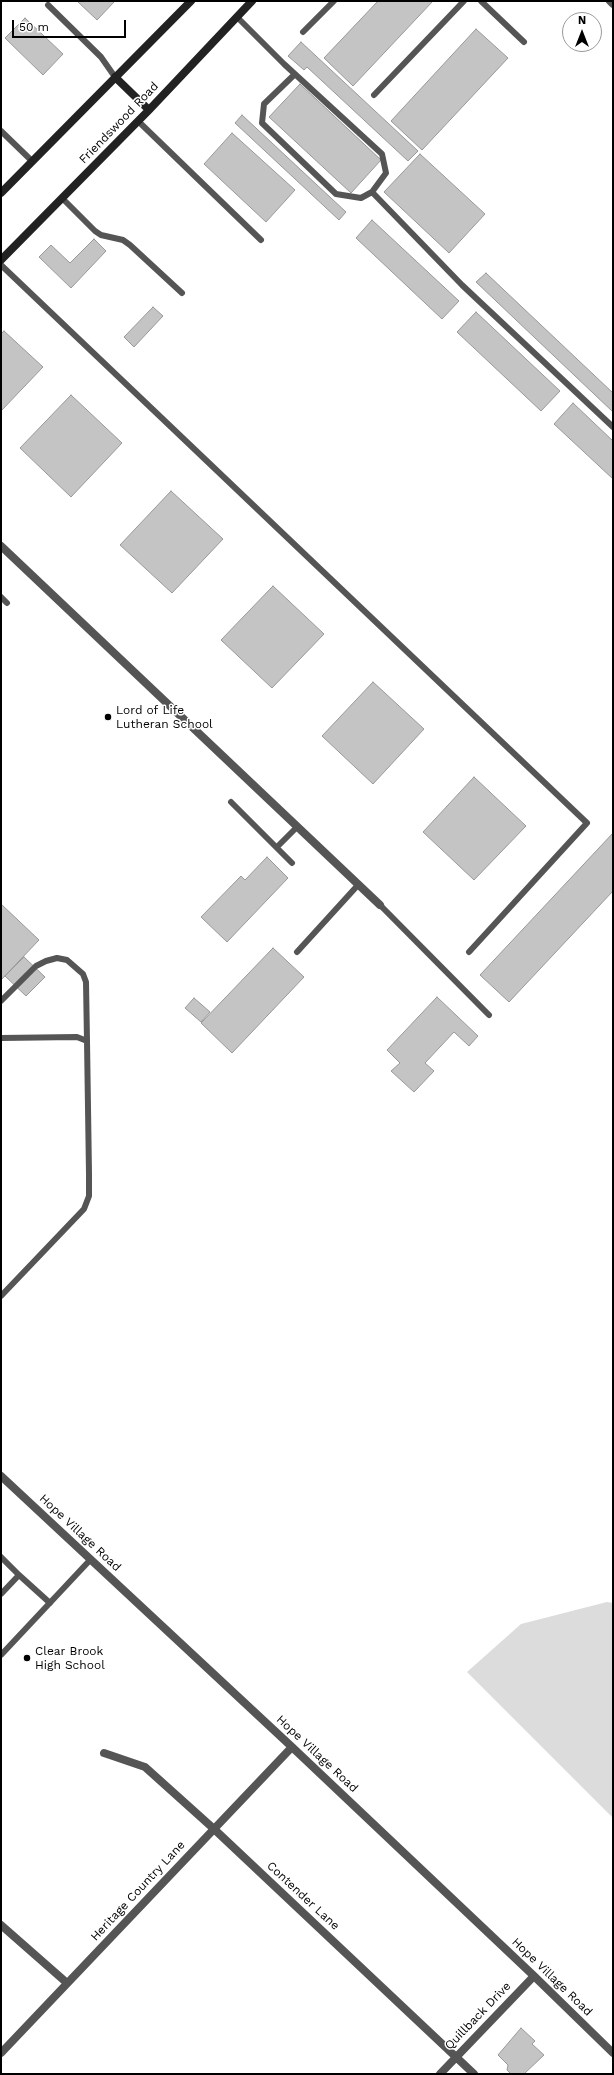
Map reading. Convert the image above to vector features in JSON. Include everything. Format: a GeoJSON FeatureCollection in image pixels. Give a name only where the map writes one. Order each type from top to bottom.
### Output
{"type":"FeatureCollection","features":[{"type":"Feature","properties":{"kind":"main road"},"geometry":{"type":"LineString","coordinates":[[1,193],[191,1]]}},
{"type":"Feature","properties":{"kind":"main road","name":"Friendswood Road"},"geometry":{"type":"LineString","coordinates":[[1,260],[138,122],[252,1]]}},
{"type":"Feature","properties":{"kind":"main road"},"geometry":{"type":"LineString","coordinates":[[115,77],[149,110]]}},
{"type":"Feature","properties":{"kind":"street"},"geometry":{"type":"LineString","coordinates":[[610,1],[613,4]]}},
{"type":"Feature","properties":{"kind":"street"},"geometry":{"type":"LineString","coordinates":[[1,546],[380,905]]}},
{"type":"Feature","properties":{"kind":"street","name":"Hope Village Road"},"geometry":{"type":"LineString","coordinates":[[1,1476],[292,1747],[534,1976],[613,2053]]}},
{"type":"Feature","properties":{"kind":"street","name":"Heritage Country Lane"},"geometry":{"type":"LineString","coordinates":[[1,2053],[292,1747]]}},
{"type":"Feature","properties":{"kind":"street","name":"Contender Lane"},"geometry":{"type":"LineString","coordinates":[[104,1753],[145,1767],[214,1828],[474,2074]]}},
{"type":"Feature","properties":{"kind":"street"},"geometry":{"type":"LineString","coordinates":[[1,1925],[68,1983]]}},
{"type":"Feature","properties":{"kind":"street","name":"Quillback Drive"},"geometry":{"type":"LineString","coordinates":[[440,2074],[534,1976]]}},
{"type":"Feature","properties":{"kind":"lane"},"geometry":{"type":"LineString","coordinates":[[304,32],[334,1]]}},
{"type":"Feature","properties":{"kind":"lane"},"geometry":{"type":"LineString","coordinates":[[374,95],[464,1]]}},
{"type":"Feature","properties":{"kind":"lane"},"geometry":{"type":"LineString","coordinates":[[481,1],[524,42]]}},
{"type":"Feature","properties":{"kind":"lane"},"geometry":{"type":"LineString","coordinates":[[48,5],[101,57],[115,77]]}},
{"type":"Feature","properties":{"kind":"lane"},"geometry":{"type":"LineString","coordinates":[[237,17],[295,74],[382,154],[386,173],[372,192],[361,198],[336,194],[262,123],[264,104],[295,74]]}},
{"type":"Feature","properties":{"kind":"lane"},"geometry":{"type":"LineString","coordinates":[[138,122],[261,240]]}},
{"type":"Feature","properties":{"kind":"lane"},"geometry":{"type":"LineString","coordinates":[[1,131],[32,161]]}},
{"type":"Feature","properties":{"kind":"lane"},"geometry":{"type":"LineString","coordinates":[[372,192],[462,285],[613,427]]}},
{"type":"Feature","properties":{"kind":"lane"},"geometry":{"type":"LineString","coordinates":[[62,198],[95,231],[101,235],[123,240],[130,244],[182,293]]}},
{"type":"Feature","properties":{"kind":"lane"},"geometry":{"type":"LineString","coordinates":[[1,265],[587,823],[468,952]]}},
{"type":"Feature","properties":{"kind":"lane"},"geometry":{"type":"LineString","coordinates":[[1,596],[7,603]]}},
{"type":"Feature","properties":{"kind":"lane"},"geometry":{"type":"LineString","coordinates":[[231,802],[292,863]]}},
{"type":"Feature","properties":{"kind":"lane"},"geometry":{"type":"LineString","coordinates":[[277,848],[297,826]]}},
{"type":"Feature","properties":{"kind":"lane"},"geometry":{"type":"LineString","coordinates":[[297,952],[358,885]]}},
{"type":"Feature","properties":{"kind":"lane"},"geometry":{"type":"LineString","coordinates":[[380,905],[489,1015]]}},
{"type":"Feature","properties":{"kind":"lane"},"geometry":{"type":"LineString","coordinates":[[1,1000],[36,966],[57,958],[67,960],[82,974],[86,982],[89,1196],[84,1209],[1,1296]]}},
{"type":"Feature","properties":{"kind":"lane"},"geometry":{"type":"LineString","coordinates":[[1,1038],[77,1037],[87,1041]]}},
{"type":"Feature","properties":{"kind":"lane"},"geometry":{"type":"LineString","coordinates":[[1,1558],[50,1603]]}},
{"type":"Feature","properties":{"kind":"lane"},"geometry":{"type":"LineString","coordinates":[[1,1655],[91,1559]]}},
{"type":"Feature","properties":{"kind":"lane"},"geometry":{"type":"LineString","coordinates":[[1,1594],[19,1575]]}},
{"type":"Feature","properties":{"kind":"shaded area"},"geometry":{"type":"Polygon","coordinates":[[[607,1602],[613,1603],[613,1818],[467,1672],[521,1624],[607,1602]]]}},
{"type":"Feature","properties":{"kind":"building"},"geometry":{"type":"Polygon","coordinates":[[[77,1],[115,1],[97,20],[77,1]]]}},
{"type":"Feature","properties":{"kind":"building"},"geometry":{"type":"Polygon","coordinates":[[[378,1],[433,1],[353,86],[324,58],[378,1]]]}},
{"type":"Feature","properties":{"kind":"building"},"geometry":{"type":"Polygon","coordinates":[[[25,18],[63,54],[43,75],[5,38],[25,18]]]}},
{"type":"Feature","properties":{"kind":"building"},"geometry":{"type":"Polygon","coordinates":[[[476,29],[508,58],[422,150],[391,121],[476,29]]]}},
{"type":"Feature","properties":{"kind":"building"},"geometry":{"type":"Polygon","coordinates":[[[301,42],[418,151],[408,161],[307,67],[304,70],[288,56],[301,42]]]}},
{"type":"Feature","properties":{"kind":"building"},"geometry":{"type":"Polygon","coordinates":[[[300,84],[381,160],[351,193],[269,117],[300,84]]]}},
{"type":"Feature","properties":{"kind":"building"},"geometry":{"type":"Polygon","coordinates":[[[242,115],[346,212],[339,220],[235,123],[242,115]]]}},
{"type":"Feature","properties":{"kind":"building"},"geometry":{"type":"Polygon","coordinates":[[[232,133],[295,190],[266,222],[204,164],[232,133]]]}},
{"type":"Feature","properties":{"kind":"building"},"geometry":{"type":"Polygon","coordinates":[[[420,154],[485,214],[449,253],[384,192],[420,154]]]}},
{"type":"Feature","properties":{"kind":"building"},"geometry":{"type":"Polygon","coordinates":[[[372,220],[459,301],[442,319],[356,238],[372,220]]]}},
{"type":"Feature","properties":{"kind":"building"},"geometry":{"type":"Polygon","coordinates":[[[94,239],[106,251],[71,288],[39,257],[51,245],[70,263],[94,239]]]}},
{"type":"Feature","properties":{"kind":"building"},"geometry":{"type":"Polygon","coordinates":[[[486,273],[613,393],[613,412],[476,282],[486,273]]]}},
{"type":"Feature","properties":{"kind":"building"},"geometry":{"type":"Polygon","coordinates":[[[153,307],[163,316],[134,347],[124,337],[153,307]]]}},
{"type":"Feature","properties":{"kind":"building"},"geometry":{"type":"Polygon","coordinates":[[[476,312],[560,391],[541,411],[457,332],[476,312]]]}},
{"type":"Feature","properties":{"kind":"building"},"geometry":{"type":"Polygon","coordinates":[[[4,331],[43,367],[1,411],[1,334],[4,331]]]}},
{"type":"Feature","properties":{"kind":"building"},"geometry":{"type":"Polygon","coordinates":[[[71,395],[122,443],[71,497],[20,448],[71,395]]]}},
{"type":"Feature","properties":{"kind":"building"},"geometry":{"type":"Polygon","coordinates":[[[573,403],[613,441],[613,479],[554,424],[573,403]]]}},
{"type":"Feature","properties":{"kind":"building"},"geometry":{"type":"Polygon","coordinates":[[[171,491],[223,539],[172,593],[120,545],[171,491]]]}},
{"type":"Feature","properties":{"kind":"building"},"geometry":{"type":"Polygon","coordinates":[[[273,586],[324,634],[272,688],[221,640],[273,586]]]}},
{"type":"Feature","properties":{"kind":"building"},"geometry":{"type":"Polygon","coordinates":[[[373,682],[424,729],[373,784],[322,736],[373,682]]]}},
{"type":"Feature","properties":{"kind":"building"},"geometry":{"type":"Polygon","coordinates":[[[474,777],[526,826],[474,880],[423,832],[474,777]]]}},
{"type":"Feature","properties":{"kind":"building"},"geometry":{"type":"Polygon","coordinates":[[[613,833],[613,891],[509,1002],[480,975],[613,833]]]}},
{"type":"Feature","properties":{"kind":"building"},"geometry":{"type":"Polygon","coordinates":[[[267,857],[288,878],[227,942],[201,917],[241,876],[245,880],[267,857]]]}},
{"type":"Feature","properties":{"kind":"building"},"geometry":{"type":"Polygon","coordinates":[[[1,904],[39,940],[1,980],[1,904]]]}},
{"type":"Feature","properties":{"kind":"building"},"geometry":{"type":"Polygon","coordinates":[[[273,948],[304,977],[232,1053],[201,1023],[273,948]]]}},
{"type":"Feature","properties":{"kind":"building"},"geometry":{"type":"Polygon","coordinates":[[[24,957],[45,977],[26,996],[5,976],[24,957]]]}},
{"type":"Feature","properties":{"kind":"building"},"geometry":{"type":"Polygon","coordinates":[[[437,997],[478,1036],[469,1046],[454,1032],[425,1063],[434,1071],[414,1092],[391,1071],[400,1063],[387,1050],[437,997]]]}},
{"type":"Feature","properties":{"kind":"building"},"geometry":{"type":"Polygon","coordinates":[[[194,998],[210,1012],[201,1022],[185,1008],[194,998]]]}},
{"type":"Feature","properties":{"kind":"building"},"geometry":{"type":"Polygon","coordinates":[[[521,2028],[535,2041],[532,2044],[544,2055],[524,2074],[511,2074],[507,2070],[508,2065],[498,2055],[521,2028]]]}},
{"type":"Feature","properties":{"kind":"place","name":"Lord of Life Lutheran School"},"geometry":{"type":"Point","coordinates":[108,717]}},
{"type":"Feature","properties":{"kind":"place","name":"Clear Brook High School"},"geometry":{"type":"Point","coordinates":[27,1658]}}]}
